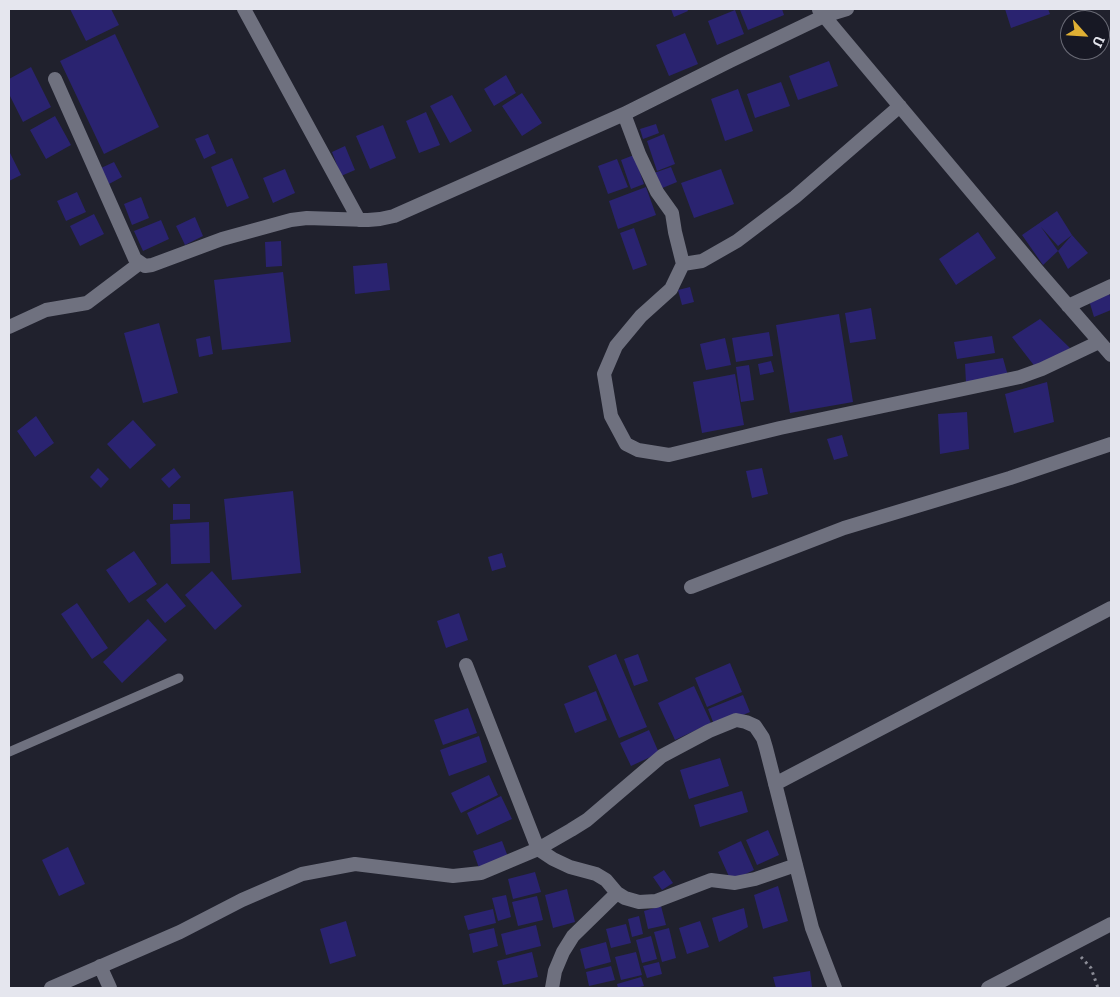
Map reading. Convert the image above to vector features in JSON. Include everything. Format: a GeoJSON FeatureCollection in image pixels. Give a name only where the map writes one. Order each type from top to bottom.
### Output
{"type":"FeatureCollection","features":[{"type":"Feature","properties":{"kind":"street"},"geometry":{"type":"LineString","coordinates":[[244,9],[359,220]]}},
{"type":"Feature","properties":{"kind":"street"},"geometry":{"type":"LineString","coordinates":[[55,79],[135,259],[145,266],[222,239],[291,220],[307,218],[359,220],[394,216],[624,114],[730,61],[821,12],[847,9]]}},
{"type":"Feature","properties":{"kind":"street"},"geometry":{"type":"LineString","coordinates":[[821,12],[1111,355]]}},
{"type":"Feature","properties":{"kind":"street"},"geometry":{"type":"LineString","coordinates":[[683,264],[702,261],[737,241],[795,197],[900,106]]}},
{"type":"Feature","properties":{"kind":"street"},"geometry":{"type":"LineString","coordinates":[[624,114],[639,154],[657,192],[672,213],[683,264],[671,288],[641,316],[616,346],[604,374],[611,416],[626,444],[638,450],[669,455],[780,428],[1020,377],[1042,369],[1099,342]]}},
{"type":"Feature","properties":{"kind":"street"},"geometry":{"type":"LineString","coordinates":[[9,327],[46,310],[87,303],[140,263]]}},
{"type":"Feature","properties":{"kind":"street"},"geometry":{"type":"LineString","coordinates":[[1068,306],[1111,286]]}},
{"type":"Feature","properties":{"kind":"street"},"geometry":{"type":"LineString","coordinates":[[691,587],[844,528],[1010,478],[1111,444]]}},
{"type":"Feature","properties":{"kind":"street"},"geometry":{"type":"LineString","coordinates":[[775,784],[1111,608]]}},
{"type":"Feature","properties":{"kind":"street"},"geometry":{"type":"LineString","coordinates":[[466,665],[538,849],[553,860],[596,874],[606,880],[617,893],[640,902],[656,901],[711,880],[735,883],[745,882],[796,865]]}},
{"type":"Feature","properties":{"kind":"street"},"geometry":{"type":"LineString","coordinates":[[51,988],[180,932],[242,900],[302,874],[355,864],[454,876],[481,873],[538,849],[587,820],[662,756],[709,731],[736,720],[755,726],[766,748],[812,928],[835,988]]}},
{"type":"Feature","properties":{"kind":"street"},"geometry":{"type":"LineString","coordinates":[[552,988],[555,971],[563,952],[573,936],[617,893]]}},
{"type":"Feature","properties":{"kind":"street"},"geometry":{"type":"LineString","coordinates":[[988,988],[1111,924]]}},
{"type":"Feature","properties":{"kind":"street"},"geometry":{"type":"LineString","coordinates":[[100,966],[110,988]]}},
{"type":"Feature","properties":{"kind":"lane"},"geometry":{"type":"LineString","coordinates":[[9,752],[179,678]]}},
{"type":"Feature","properties":{"kind":"path"},"geometry":{"type":"LineString","coordinates":[[1071,945],[1091,968],[1098,988]]}},
{"type":"Feature","properties":{"kind":"building"},"geometry":{"type":"Polygon","coordinates":[[[70,9],[111,9],[119,25],[86,41],[70,9]]]}},
{"type":"Feature","properties":{"kind":"building"},"geometry":{"type":"Polygon","coordinates":[[[671,9],[687,9],[688,11],[674,17],[671,9]]]}},
{"type":"Feature","properties":{"kind":"building"},"geometry":{"type":"Polygon","coordinates":[[[782,9],[784,15],[748,30],[740,10],[782,9]]]}},
{"type":"Feature","properties":{"kind":"building"},"geometry":{"type":"Polygon","coordinates":[[[1005,9],[1048,9],[1050,14],[1011,28],[1005,9]]]}},
{"type":"Feature","properties":{"kind":"building"},"geometry":{"type":"Polygon","coordinates":[[[735,10],[744,34],[717,45],[708,21],[735,10]]]}},
{"type":"Feature","properties":{"kind":"building"},"geometry":{"type":"Polygon","coordinates":[[[685,33],[698,64],[669,76],[656,45],[685,33]]]}},
{"type":"Feature","properties":{"kind":"building"},"geometry":{"type":"Polygon","coordinates":[[[115,34],[159,127],[104,154],[60,61],[115,34]]]}},
{"type":"Feature","properties":{"kind":"building"},"geometry":{"type":"Polygon","coordinates":[[[829,61],[838,86],[798,100],[789,76],[829,61]]]}},
{"type":"Feature","properties":{"kind":"building"},"geometry":{"type":"Polygon","coordinates":[[[31,67],[51,107],[23,122],[9,94],[9,79],[31,67]]]}},
{"type":"Feature","properties":{"kind":"building"},"geometry":{"type":"Polygon","coordinates":[[[506,75],[516,93],[494,106],[484,89],[506,75]]]}},
{"type":"Feature","properties":{"kind":"building"},"geometry":{"type":"Polygon","coordinates":[[[781,82],[790,106],[755,118],[747,94],[781,82]]]}},
{"type":"Feature","properties":{"kind":"building"},"geometry":{"type":"Polygon","coordinates":[[[738,89],[753,131],[725,141],[711,99],[738,89]]]}},
{"type":"Feature","properties":{"kind":"building"},"geometry":{"type":"Polygon","coordinates":[[[522,93],[542,123],[522,136],[502,106],[522,93]]]}},
{"type":"Feature","properties":{"kind":"building"},"geometry":{"type":"Polygon","coordinates":[[[452,95],[472,131],[450,143],[430,106],[452,95]]]}},
{"type":"Feature","properties":{"kind":"building"},"geometry":{"type":"Polygon","coordinates":[[[426,112],[440,145],[419,153],[406,121],[426,112]]]}},
{"type":"Feature","properties":{"kind":"building"},"geometry":{"type":"Polygon","coordinates":[[[55,116],[71,145],[46,159],[30,130],[55,116]]]}},
{"type":"Feature","properties":{"kind":"building"},"geometry":{"type":"Polygon","coordinates":[[[656,124],[659,133],[643,139],[640,129],[656,124]]]}},
{"type":"Feature","properties":{"kind":"building"},"geometry":{"type":"Polygon","coordinates":[[[383,125],[396,158],[370,169],[356,136],[383,125]]]}},
{"type":"Feature","properties":{"kind":"building"},"geometry":{"type":"Polygon","coordinates":[[[208,134],[216,153],[204,159],[195,139],[208,134]]]}},
{"type":"Feature","properties":{"kind":"building"},"geometry":{"type":"Polygon","coordinates":[[[664,134],[675,164],[657,171],[647,141],[664,134]]]}},
{"type":"Feature","properties":{"kind":"building"},"geometry":{"type":"Polygon","coordinates":[[[345,146],[355,170],[341,176],[332,152],[345,146]]]}},
{"type":"Feature","properties":{"kind":"building"},"geometry":{"type":"Polygon","coordinates":[[[9,151],[21,175],[9,181],[9,151]]]}},
{"type":"Feature","properties":{"kind":"building"},"geometry":{"type":"Polygon","coordinates":[[[634,155],[644,184],[631,189],[621,160],[634,155]]]}},
{"type":"Feature","properties":{"kind":"building"},"geometry":{"type":"Polygon","coordinates":[[[232,158],[249,198],[227,207],[211,167],[232,158]]]}},
{"type":"Feature","properties":{"kind":"building"},"geometry":{"type":"Polygon","coordinates":[[[617,159],[628,187],[608,194],[598,166],[617,159]]]}},
{"type":"Feature","properties":{"kind":"building"},"geometry":{"type":"Polygon","coordinates":[[[114,162],[122,177],[109,184],[101,168],[114,162]]]}},
{"type":"Feature","properties":{"kind":"building"},"geometry":{"type":"Polygon","coordinates":[[[671,167],[677,182],[660,189],[654,173],[671,167]]]}},
{"type":"Feature","properties":{"kind":"building"},"geometry":{"type":"Polygon","coordinates":[[[285,169],[295,193],[273,203],[263,178],[285,169]]]}},
{"type":"Feature","properties":{"kind":"building"},"geometry":{"type":"Polygon","coordinates":[[[721,169],[734,204],[694,218],[681,183],[721,169]]]}},
{"type":"Feature","properties":{"kind":"building"},"geometry":{"type":"Polygon","coordinates":[[[646,187],[656,215],[618,229],[609,201],[646,187]]]}},
{"type":"Feature","properties":{"kind":"building"},"geometry":{"type":"Polygon","coordinates":[[[77,192],[86,212],[66,221],[57,201],[77,192]]]}},
{"type":"Feature","properties":{"kind":"building"},"geometry":{"type":"Polygon","coordinates":[[[141,197],[149,218],[132,225],[124,204],[141,197]]]}},
{"type":"Feature","properties":{"kind":"building"},"geometry":{"type":"Polygon","coordinates":[[[1057,211],[1072,235],[1058,246],[1041,227],[1058,251],[1043,265],[1022,235],[1057,211]]]}},
{"type":"Feature","properties":{"kind":"building"},"geometry":{"type":"Polygon","coordinates":[[[94,214],[104,234],[80,246],[70,226],[94,214]]]}},
{"type":"Feature","properties":{"kind":"building"},"geometry":{"type":"Polygon","coordinates":[[[195,217],[203,236],[185,245],[176,226],[195,217]]]}},
{"type":"Feature","properties":{"kind":"building"},"geometry":{"type":"Polygon","coordinates":[[[161,220],[169,239],[143,251],[134,231],[161,220]]]}},
{"type":"Feature","properties":{"kind":"building"},"geometry":{"type":"Polygon","coordinates":[[[634,228],[647,265],[633,270],[620,233],[634,228]]]}},
{"type":"Feature","properties":{"kind":"building"},"geometry":{"type":"Polygon","coordinates":[[[978,232],[996,258],[956,285],[939,259],[978,232]]]}},
{"type":"Feature","properties":{"kind":"building"},"geometry":{"type":"Polygon","coordinates":[[[1072,235],[1088,253],[1068,269],[1058,251],[1072,235]]]}},
{"type":"Feature","properties":{"kind":"building"},"geometry":{"type":"Polygon","coordinates":[[[281,241],[282,266],[266,267],[265,242],[281,241]]]}},
{"type":"Feature","properties":{"kind":"building"},"geometry":{"type":"Polygon","coordinates":[[[387,263],[390,290],[355,294],[353,266],[387,263]]]}},
{"type":"Feature","properties":{"kind":"building"},"geometry":{"type":"Polygon","coordinates":[[[283,272],[291,342],[222,350],[214,280],[283,272]]]}},
{"type":"Feature","properties":{"kind":"building"},"geometry":{"type":"Polygon","coordinates":[[[690,287],[694,302],[682,305],[678,290],[690,287]]]}},
{"type":"Feature","properties":{"kind":"building"},"geometry":{"type":"Polygon","coordinates":[[[1108,290],[1111,310],[1094,317],[1088,297],[1108,290]]]}},
{"type":"Feature","properties":{"kind":"building"},"geometry":{"type":"Polygon","coordinates":[[[871,308],[876,339],[850,343],[845,313],[871,308]]]}},
{"type":"Feature","properties":{"kind":"building"},"geometry":{"type":"Polygon","coordinates":[[[839,314],[853,402],[790,413],[776,325],[839,314]]]}},
{"type":"Feature","properties":{"kind":"building"},"geometry":{"type":"Polygon","coordinates":[[[1040,319],[1070,348],[1036,368],[1012,337],[1040,319]]]}},
{"type":"Feature","properties":{"kind":"building"},"geometry":{"type":"Polygon","coordinates":[[[159,323],[178,393],[143,403],[124,333],[159,323]]]}},
{"type":"Feature","properties":{"kind":"building"},"geometry":{"type":"Polygon","coordinates":[[[769,332],[773,356],[736,362],[732,338],[769,332]]]}},
{"type":"Feature","properties":{"kind":"building"},"geometry":{"type":"Polygon","coordinates":[[[210,336],[213,354],[199,357],[196,339],[210,336]]]}},
{"type":"Feature","properties":{"kind":"building"},"geometry":{"type":"Polygon","coordinates":[[[992,336],[995,353],[957,359],[954,342],[992,336]]]}},
{"type":"Feature","properties":{"kind":"building"},"geometry":{"type":"Polygon","coordinates":[[[725,338],[731,365],[706,370],[700,344],[725,338]]]}},
{"type":"Feature","properties":{"kind":"building"},"geometry":{"type":"Polygon","coordinates":[[[1003,358],[1008,376],[966,383],[965,364],[1003,358]]]}},
{"type":"Feature","properties":{"kind":"building"},"geometry":{"type":"Polygon","coordinates":[[[771,361],[774,372],[760,375],[758,364],[771,361]]]}},
{"type":"Feature","properties":{"kind":"building"},"geometry":{"type":"Polygon","coordinates":[[[749,365],[754,400],[741,402],[736,367],[749,365]]]}},
{"type":"Feature","properties":{"kind":"building"},"geometry":{"type":"Polygon","coordinates":[[[735,374],[744,425],[702,433],[693,382],[735,374]]]}},
{"type":"Feature","properties":{"kind":"building"},"geometry":{"type":"Polygon","coordinates":[[[1047,382],[1054,422],[1014,433],[1005,394],[1047,382]]]}},
{"type":"Feature","properties":{"kind":"building"},"geometry":{"type":"Polygon","coordinates":[[[967,412],[969,449],[940,454],[938,414],[967,412]]]}},
{"type":"Feature","properties":{"kind":"building"},"geometry":{"type":"Polygon","coordinates":[[[36,416],[54,443],[35,457],[17,431],[36,416]]]}},
{"type":"Feature","properties":{"kind":"building"},"geometry":{"type":"Polygon","coordinates":[[[133,420],[156,445],[130,469],[107,444],[133,420]]]}},
{"type":"Feature","properties":{"kind":"building"},"geometry":{"type":"Polygon","coordinates":[[[842,435],[848,456],[834,460],[827,439],[842,435]]]}},
{"type":"Feature","properties":{"kind":"building"},"geometry":{"type":"Polygon","coordinates":[[[98,468],[109,479],[101,488],[90,477],[98,468]]]}},
{"type":"Feature","properties":{"kind":"building"},"geometry":{"type":"Polygon","coordinates":[[[174,468],[181,477],[169,488],[161,479],[174,468]]]}},
{"type":"Feature","properties":{"kind":"building"},"geometry":{"type":"Polygon","coordinates":[[[762,468],[768,494],[752,498],[746,471],[762,468]]]}},
{"type":"Feature","properties":{"kind":"building"},"geometry":{"type":"Polygon","coordinates":[[[293,491],[301,573],[232,580],[224,499],[293,491]]]}},
{"type":"Feature","properties":{"kind":"building"},"geometry":{"type":"Polygon","coordinates":[[[173,504],[190,504],[190,519],[173,520],[173,504]]]}},
{"type":"Feature","properties":{"kind":"building"},"geometry":{"type":"Polygon","coordinates":[[[209,522],[210,563],[171,564],[170,524],[209,522]]]}},
{"type":"Feature","properties":{"kind":"building"},"geometry":{"type":"Polygon","coordinates":[[[134,551],[157,584],[129,603],[106,570],[134,551]]]}},
{"type":"Feature","properties":{"kind":"building"},"geometry":{"type":"Polygon","coordinates":[[[502,553],[506,567],[492,571],[488,557],[502,553]]]}},
{"type":"Feature","properties":{"kind":"building"},"geometry":{"type":"Polygon","coordinates":[[[212,571],[242,606],[215,630],[185,595],[212,571]]]}},
{"type":"Feature","properties":{"kind":"building"},"geometry":{"type":"Polygon","coordinates":[[[167,583],[186,606],[165,623],[146,600],[167,583]]]}},
{"type":"Feature","properties":{"kind":"building"},"geometry":{"type":"Polygon","coordinates":[[[77,603],[108,648],[92,659],[61,614],[77,603]]]}},
{"type":"Feature","properties":{"kind":"building"},"geometry":{"type":"Polygon","coordinates":[[[459,613],[468,640],[446,648],[437,621],[459,613]]]}},
{"type":"Feature","properties":{"kind":"building"},"geometry":{"type":"Polygon","coordinates":[[[148,619],[167,640],[122,683],[103,662],[148,619]]]}},
{"type":"Feature","properties":{"kind":"building"},"geometry":{"type":"Polygon","coordinates":[[[616,654],[647,727],[619,738],[588,666],[616,654]]]}},
{"type":"Feature","properties":{"kind":"building"},"geometry":{"type":"Polygon","coordinates":[[[638,654],[648,681],[634,686],[624,659],[638,654]]]}},
{"type":"Feature","properties":{"kind":"building"},"geometry":{"type":"Polygon","coordinates":[[[730,663],[742,692],[707,707],[695,678],[730,663]]]}},
{"type":"Feature","properties":{"kind":"building"},"geometry":{"type":"Polygon","coordinates":[[[694,686],[711,723],[675,740],[658,703],[694,686]]]}},
{"type":"Feature","properties":{"kind":"building"},"geometry":{"type":"Polygon","coordinates":[[[596,691],[607,720],[575,733],[564,704],[596,691]]]}},
{"type":"Feature","properties":{"kind":"building"},"geometry":{"type":"Polygon","coordinates":[[[743,695],[750,712],[715,727],[708,709],[743,695]]]}},
{"type":"Feature","properties":{"kind":"building"},"geometry":{"type":"Polygon","coordinates":[[[468,708],[477,733],[443,745],[434,720],[468,708]]]}},
{"type":"Feature","properties":{"kind":"building"},"geometry":{"type":"Polygon","coordinates":[[[649,730],[659,753],[631,766],[620,743],[649,730]]]}},
{"type":"Feature","properties":{"kind":"building"},"geometry":{"type":"Polygon","coordinates":[[[479,736],[487,762],[449,776],[440,750],[479,736]]]}},
{"type":"Feature","properties":{"kind":"building"},"geometry":{"type":"Polygon","coordinates":[[[720,758],[729,786],[689,799],[680,770],[720,758]]]}},
{"type":"Feature","properties":{"kind":"building"},"geometry":{"type":"Polygon","coordinates":[[[489,775],[498,795],[461,813],[451,793],[489,775]]]}},
{"type":"Feature","properties":{"kind":"building"},"geometry":{"type":"Polygon","coordinates":[[[742,791],[748,812],[700,827],[694,805],[742,791]]]}},
{"type":"Feature","properties":{"kind":"building"},"geometry":{"type":"Polygon","coordinates":[[[501,796],[512,819],[477,835],[467,813],[501,796]]]}},
{"type":"Feature","properties":{"kind":"building"},"geometry":{"type":"Polygon","coordinates":[[[768,830],[779,855],[757,865],[746,840],[768,830]]]}},
{"type":"Feature","properties":{"kind":"building"},"geometry":{"type":"Polygon","coordinates":[[[502,841],[508,857],[479,868],[473,851],[502,841]]]}},
{"type":"Feature","properties":{"kind":"building"},"geometry":{"type":"Polygon","coordinates":[[[741,841],[754,870],[731,881],[718,852],[741,841]]]}},
{"type":"Feature","properties":{"kind":"building"},"geometry":{"type":"Polygon","coordinates":[[[68,847],[85,884],[59,896],[42,860],[68,847]]]}},
{"type":"Feature","properties":{"kind":"building"},"geometry":{"type":"Polygon","coordinates":[[[664,870],[673,883],[662,890],[653,877],[664,870]]]}},
{"type":"Feature","properties":{"kind":"building"},"geometry":{"type":"Polygon","coordinates":[[[535,872],[541,892],[513,899],[508,879],[535,872]]]}},
{"type":"Feature","properties":{"kind":"building"},"geometry":{"type":"Polygon","coordinates":[[[778,886],[788,921],[763,929],[754,895],[778,886]]]}},
{"type":"Feature","properties":{"kind":"building"},"geometry":{"type":"Polygon","coordinates":[[[567,889],[575,922],[553,928],[545,895],[567,889]]]}},
{"type":"Feature","properties":{"kind":"building"},"geometry":{"type":"Polygon","coordinates":[[[506,895],[511,917],[498,921],[492,898],[506,895]]]}},
{"type":"Feature","properties":{"kind":"building"},"geometry":{"type":"Polygon","coordinates":[[[537,896],[543,920],[518,926],[512,902],[537,896]]]}},
{"type":"Feature","properties":{"kind":"building"},"geometry":{"type":"Polygon","coordinates":[[[661,906],[666,925],[648,929],[644,911],[661,906]]]}},
{"type":"Feature","properties":{"kind":"building"},"geometry":{"type":"Polygon","coordinates":[[[744,908],[748,927],[719,942],[712,918],[744,908]]]}},
{"type":"Feature","properties":{"kind":"building"},"geometry":{"type":"Polygon","coordinates":[[[493,909],[496,923],[468,930],[464,916],[493,909]]]}},
{"type":"Feature","properties":{"kind":"building"},"geometry":{"type":"Polygon","coordinates":[[[639,916],[643,934],[632,937],[628,919],[639,916]]]}},
{"type":"Feature","properties":{"kind":"building"},"geometry":{"type":"Polygon","coordinates":[[[346,921],[356,956],[330,964],[320,929],[346,921]]]}},
{"type":"Feature","properties":{"kind":"building"},"geometry":{"type":"Polygon","coordinates":[[[700,921],[709,947],[687,954],[679,928],[700,921]]]}},
{"type":"Feature","properties":{"kind":"building"},"geometry":{"type":"Polygon","coordinates":[[[626,924],[631,943],[611,948],[606,929],[626,924]]]}},
{"type":"Feature","properties":{"kind":"building"},"geometry":{"type":"Polygon","coordinates":[[[536,925],[541,946],[506,955],[501,934],[536,925]]]}},
{"type":"Feature","properties":{"kind":"building"},"geometry":{"type":"Polygon","coordinates":[[[494,928],[498,946],[473,953],[469,934],[494,928]]]}},
{"type":"Feature","properties":{"kind":"building"},"geometry":{"type":"Polygon","coordinates":[[[669,928],[676,958],[662,962],[654,932],[669,928]]]}},
{"type":"Feature","properties":{"kind":"building"},"geometry":{"type":"Polygon","coordinates":[[[651,936],[657,959],[642,963],[636,940],[651,936]]]}},
{"type":"Feature","properties":{"kind":"building"},"geometry":{"type":"Polygon","coordinates":[[[606,942],[611,962],[585,969],[580,949],[606,942]]]}},
{"type":"Feature","properties":{"kind":"building"},"geometry":{"type":"Polygon","coordinates":[[[532,952],[538,977],[503,985],[497,961],[532,952]]]}},
{"type":"Feature","properties":{"kind":"building"},"geometry":{"type":"Polygon","coordinates":[[[636,952],[642,975],[621,980],[615,957],[636,952]]]}},
{"type":"Feature","properties":{"kind":"building"},"geometry":{"type":"Polygon","coordinates":[[[659,962],[662,974],[647,978],[643,966],[659,962]]]}},
{"type":"Feature","properties":{"kind":"building"},"geometry":{"type":"Polygon","coordinates":[[[611,966],[615,980],[589,986],[586,972],[611,966]]]}},
{"type":"Feature","properties":{"kind":"building"},"geometry":{"type":"Polygon","coordinates":[[[810,971],[812,987],[776,988],[773,977],[810,971]]]}},
{"type":"Feature","properties":{"kind":"building"},"geometry":{"type":"Polygon","coordinates":[[[641,977],[644,986],[618,988],[617,984],[641,977]]]}}]}
